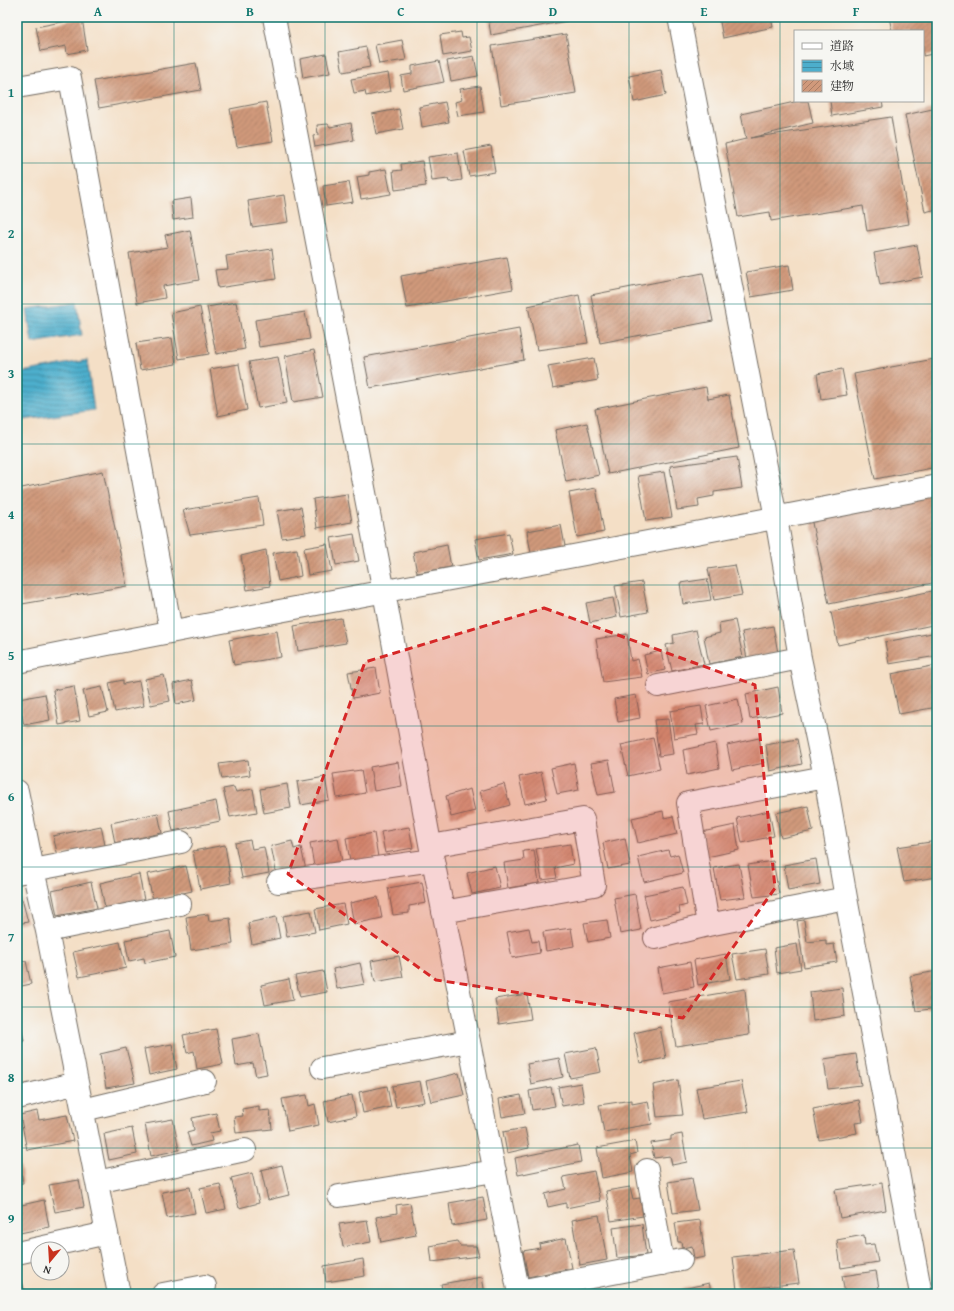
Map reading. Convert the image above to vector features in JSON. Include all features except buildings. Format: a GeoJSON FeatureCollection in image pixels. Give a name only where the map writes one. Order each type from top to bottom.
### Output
{"type":"FeatureCollection","features":[{"type":"Feature","properties":{"kind":"street"},"geometry":{"type":"LineString","coordinates":[[274,17],[384,592],[410,740],[443,912],[519,1292],[672,1262],[647,1170]]}},
{"type":"Feature","properties":{"kind":"street"},"geometry":{"type":"LineString","coordinates":[[680,17],[776,518],[800,658],[825,777],[846,898],[921,1294]]}},
{"type":"Feature","properties":{"kind":"street"},"geometry":{"type":"LineString","coordinates":[[17,87],[70,78],[171,631]]}},
{"type":"Feature","properties":{"kind":"street"},"geometry":{"type":"LineString","coordinates":[[17,662],[171,631],[776,518],[937,486]]}},
{"type":"Feature","properties":{"kind":"street"},"geometry":{"type":"LineString","coordinates":[[658,686],[800,658]]}},
{"type":"Feature","properties":{"kind":"street"},"geometry":{"type":"LineString","coordinates":[[708,925],[688,803],[825,777]]}},
{"type":"Feature","properties":{"kind":"street"},"geometry":{"type":"LineString","coordinates":[[17,791],[25,872],[47,931],[119,1294]]}},
{"type":"Feature","properties":{"kind":"street"},"geometry":{"type":"LineString","coordinates":[[278,882],[432,853],[582,819],[594,885],[443,912]]}},
{"type":"Feature","properties":{"kind":"street"},"geometry":{"type":"LineString","coordinates":[[25,872],[181,842]]}},
{"type":"Feature","properties":{"kind":"street"},"geometry":{"type":"LineString","coordinates":[[655,938],[708,925],[846,898]]}},
{"type":"Feature","properties":{"kind":"street"},"geometry":{"type":"LineString","coordinates":[[47,931],[180,904]]}},
{"type":"Feature","properties":{"kind":"street"},"geometry":{"type":"LineString","coordinates":[[322,1068],[469,1041]]}},
{"type":"Feature","properties":{"kind":"street"},"geometry":{"type":"LineString","coordinates":[[83,1110],[205,1081]]}},
{"type":"Feature","properties":{"kind":"street"},"geometry":{"type":"LineString","coordinates":[[17,1098],[77,1083]]}},
{"type":"Feature","properties":{"kind":"street"},"geometry":{"type":"LineString","coordinates":[[97,1182],[245,1150]]}},
{"type":"Feature","properties":{"kind":"street"},"geometry":{"type":"LineString","coordinates":[[339,1196],[495,1171]]}},
{"type":"Feature","properties":{"kind":"street"},"geometry":{"type":"LineString","coordinates":[[17,1253],[107,1233]]}},
{"type":"Feature","properties":{"kind":"street"},"geometry":{"type":"LineString","coordinates":[[163,1294],[205,1286]]}},
{"type":"Feature","properties":{"kind":"highlighted area"},"geometry":{"type":"Polygon","coordinates":[[[544,608],[755,685],[775,888],[683,1018],[436,980],[288,874],[365,662],[544,608]]]}},
{"type":"Feature","properties":{"kind":"water"},"geometry":{"type":"Polygon","coordinates":[[[77,302],[82,335],[32,343],[27,309],[77,302]]]}},
{"type":"Feature","properties":{"kind":"water"},"geometry":{"type":"Polygon","coordinates":[[[87,360],[94,410],[17,421],[17,373],[87,360]]]}}]}
